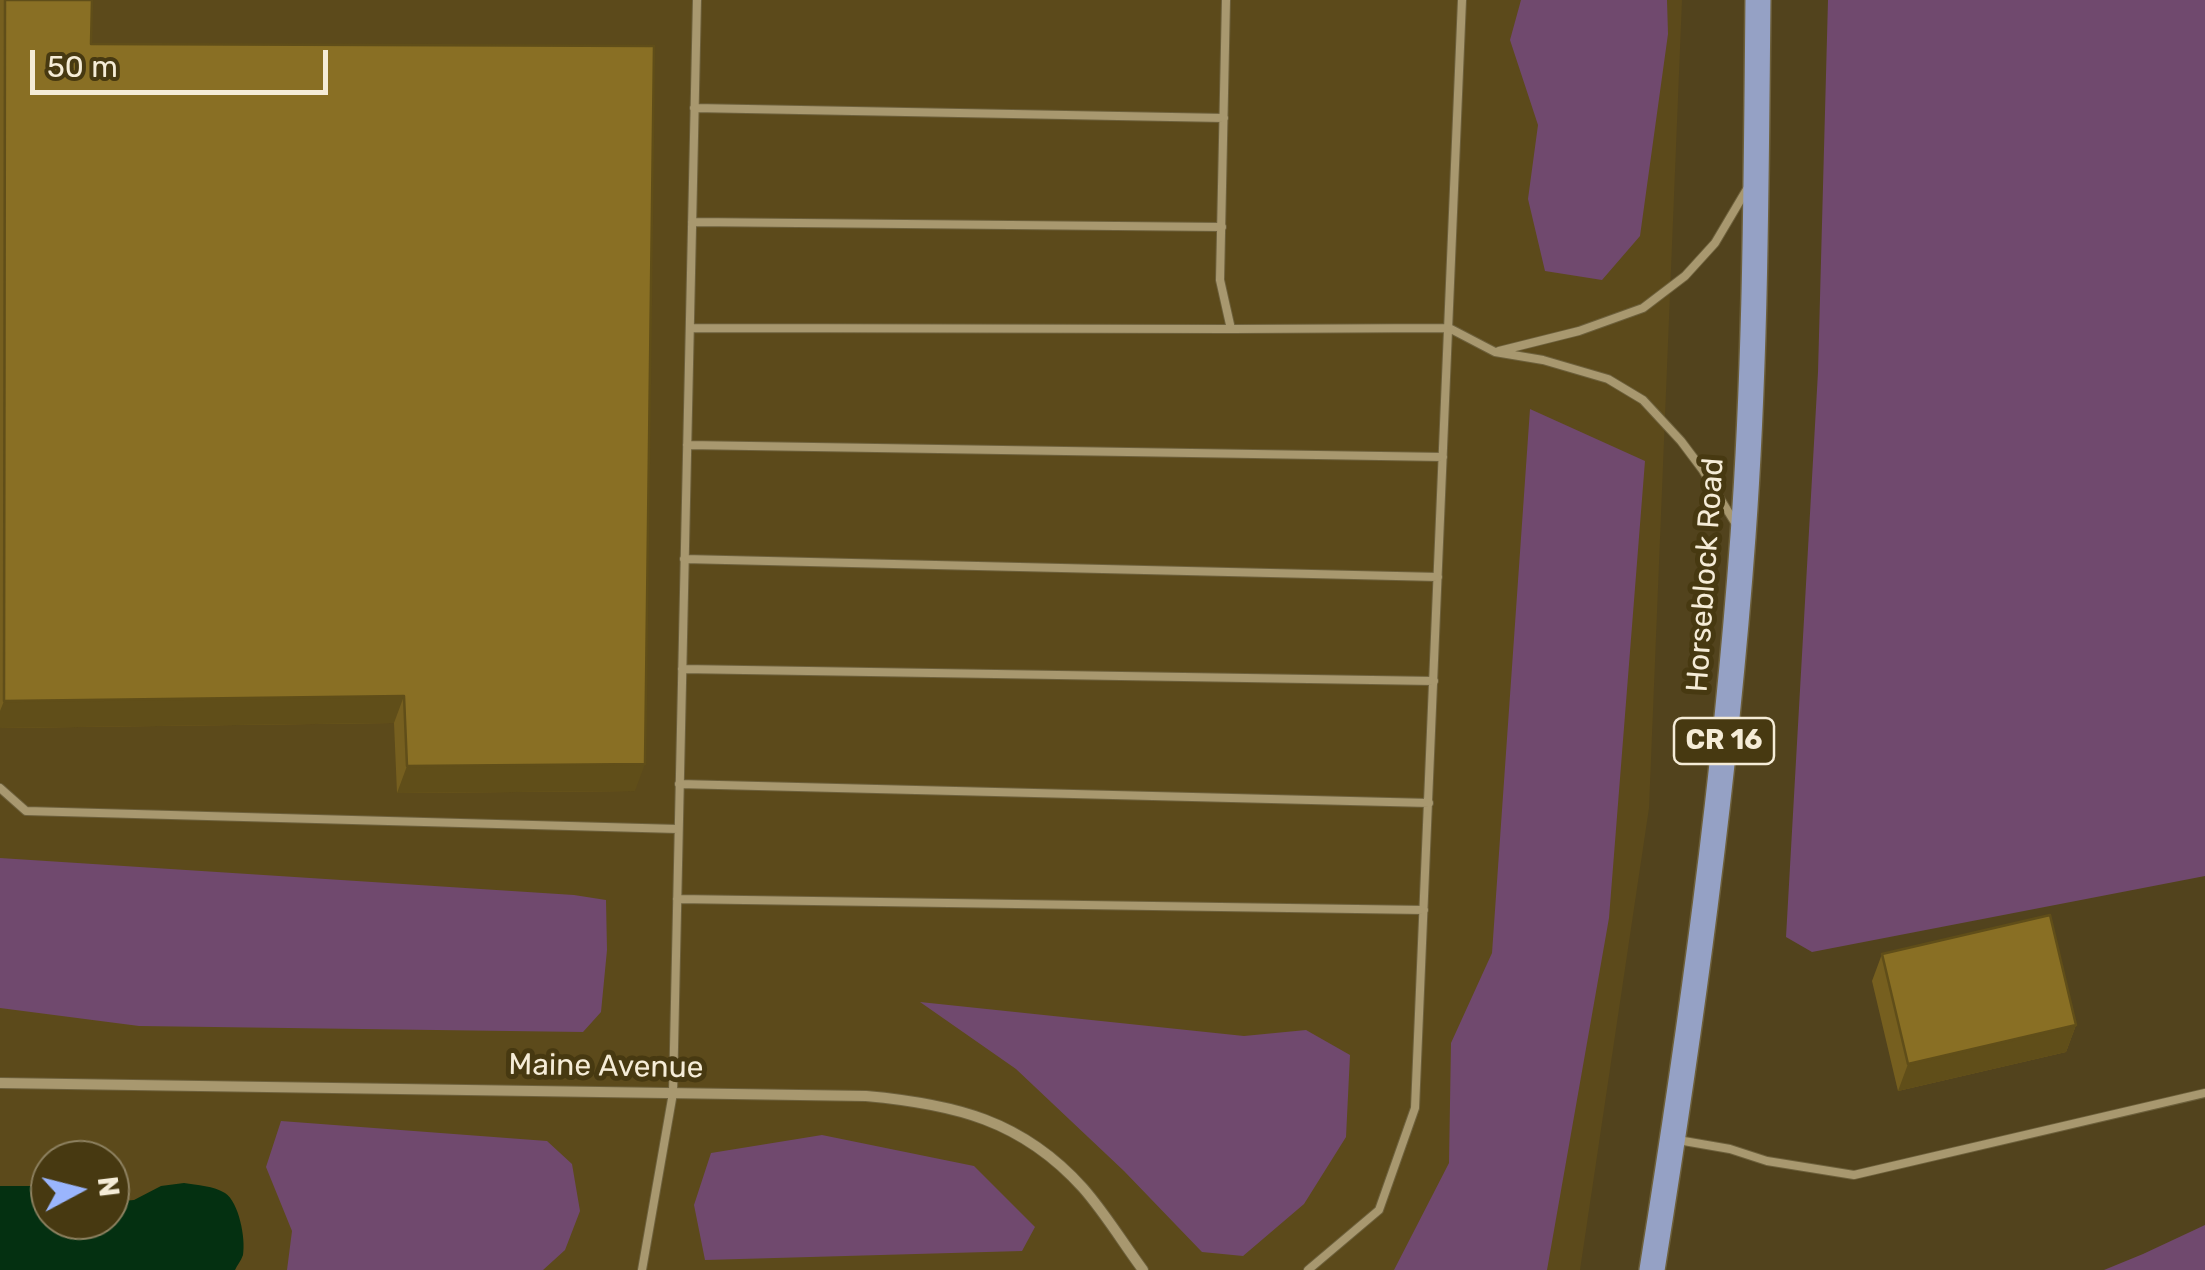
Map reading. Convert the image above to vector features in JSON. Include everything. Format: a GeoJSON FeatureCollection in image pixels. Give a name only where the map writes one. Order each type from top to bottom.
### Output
{"type":"FeatureCollection","features":[{"type":"Feature","properties":{"kind":"main road","name":"Horseblock Road"},"geometry":{"type":"LineString","coordinates":[[1652,1270],[1713,848],[1743,536],[1755,301],[1758,0]]}},
{"type":"Feature","properties":{"kind":"street","name":"Maine Avenue"},"geometry":{"type":"LineString","coordinates":[[0,1083],[898,1099],[961,1111],[1008,1128],[1048,1154],[1084,1190],[1143,1270]]}},
{"type":"Feature","properties":{"kind":"lane"},"geometry":{"type":"LineString","coordinates":[[642,1270],[673,1093],[697,0]]}},
{"type":"Feature","properties":{"kind":"lane"},"geometry":{"type":"LineString","coordinates":[[1226,0],[1220,280],[1231,329]]}},
{"type":"Feature","properties":{"kind":"lane"},"geometry":{"type":"LineString","coordinates":[[1308,1270],[1379,1210],[1415,1108],[1462,0]]}},
{"type":"Feature","properties":{"kind":"lane"},"geometry":{"type":"LineString","coordinates":[[694,108],[1224,118]]}},
{"type":"Feature","properties":{"kind":"lane"},"geometry":{"type":"LineString","coordinates":[[1494,352],[1579,331],[1643,308],[1684,276],[1715,243],[1756,174]]}},
{"type":"Feature","properties":{"kind":"lane"},"geometry":{"type":"LineString","coordinates":[[692,222],[1222,227]]}},
{"type":"Feature","properties":{"kind":"lane"},"geometry":{"type":"LineString","coordinates":[[690,328],[1449,328],[1494,352],[1543,360],[1608,378],[1643,400],[1682,441],[1743,536]]}},
{"type":"Feature","properties":{"kind":"lane"},"geometry":{"type":"LineString","coordinates":[[686,445],[1443,456]]}},
{"type":"Feature","properties":{"kind":"lane"},"geometry":{"type":"LineString","coordinates":[[684,559],[1438,577]]}},
{"type":"Feature","properties":{"kind":"lane"},"geometry":{"type":"LineString","coordinates":[[682,669],[1434,681]]}},
{"type":"Feature","properties":{"kind":"lane"},"geometry":{"type":"LineString","coordinates":[[680,784],[1428,803]]}},
{"type":"Feature","properties":{"kind":"lane"},"geometry":{"type":"LineString","coordinates":[[0,788],[26,812],[678,829]]}},
{"type":"Feature","properties":{"kind":"lane"},"geometry":{"type":"LineString","coordinates":[[677,899],[1424,910]]}},
{"type":"Feature","properties":{"kind":"lane"},"geometry":{"type":"LineString","coordinates":[[1673,1140],[1854,1175],[2205,1093]]}},
{"type":"Feature","properties":{"kind":"shaded area"},"geometry":{"type":"Polygon","coordinates":[[[0,0],[1682,0],[1649,808],[1580,1270],[0,1270],[0,0]]]}},
{"type":"Feature","properties":{"kind":"shaded area"},"geometry":{"type":"Polygon","coordinates":[[[1521,0],[1667,0],[1668,34],[1640,236],[1602,280],[1545,271],[1528,199],[1538,125],[1510,40],[1521,0]]]}},
{"type":"Feature","properties":{"kind":"shaded area"},"geometry":{"type":"Polygon","coordinates":[[[1828,0],[2205,0],[2205,876],[1812,952],[1786,937],[1818,372],[1828,0]]]}},
{"type":"Feature","properties":{"kind":"shaded area"},"geometry":{"type":"Polygon","coordinates":[[[1530,409],[1645,461],[1609,918],[1547,1270],[1394,1270],[1449,1163],[1451,1043],[1492,953],[1530,409]]]}},
{"type":"Feature","properties":{"kind":"shaded area"},"geometry":{"type":"Polygon","coordinates":[[[0,858],[606,900],[607,950],[601,1012],[583,1032],[139,1026],[0,1008],[0,858]]]}},
{"type":"Feature","properties":{"kind":"shaded area"},"geometry":{"type":"Polygon","coordinates":[[[920,1002],[1244,1036],[1306,1030],[1350,1055],[1346,1137],[1304,1204],[1243,1256],[1202,1252],[1124,1171],[1016,1069],[920,1002]]]}},
{"type":"Feature","properties":{"kind":"shaded area"},"geometry":{"type":"Polygon","coordinates":[[[281,1121],[547,1141],[572,1164],[580,1211],[565,1250],[543,1270],[287,1270],[292,1231],[266,1167],[281,1121]]]}},
{"type":"Feature","properties":{"kind":"shaded area"},"geometry":{"type":"Polygon","coordinates":[[[822,1135],[974,1166],[1035,1227],[1022,1251],[705,1260],[694,1205],[711,1153],[822,1135]]]}},
{"type":"Feature","properties":{"kind":"shaded area"},"geometry":{"type":"Polygon","coordinates":[[[0,1186],[30,1186],[30,1240],[130,1240],[130,1200],[161,1186],[205,1186],[230,1198],[240,1221],[244,1248],[235,1270],[0,1270],[0,1186]]]}},
{"type":"Feature","properties":{"kind":"shaded area"},"geometry":{"type":"Polygon","coordinates":[[[2205,1225],[2205,1270],[2104,1270],[2143,1254],[2205,1225]]]}},
{"type":"Feature","properties":{"kind":"building"},"geometry":{"type":"Polygon","coordinates":[[[5,0],[92,0],[91,44],[654,46],[645,764],[407,766],[404,696],[4,701],[5,0]]]}},
{"type":"Feature","properties":{"kind":"building"},"geometry":{"type":"Polygon","coordinates":[[[2050,915],[2076,1025],[1908,1064],[1882,954],[2050,915]]]}}]}
